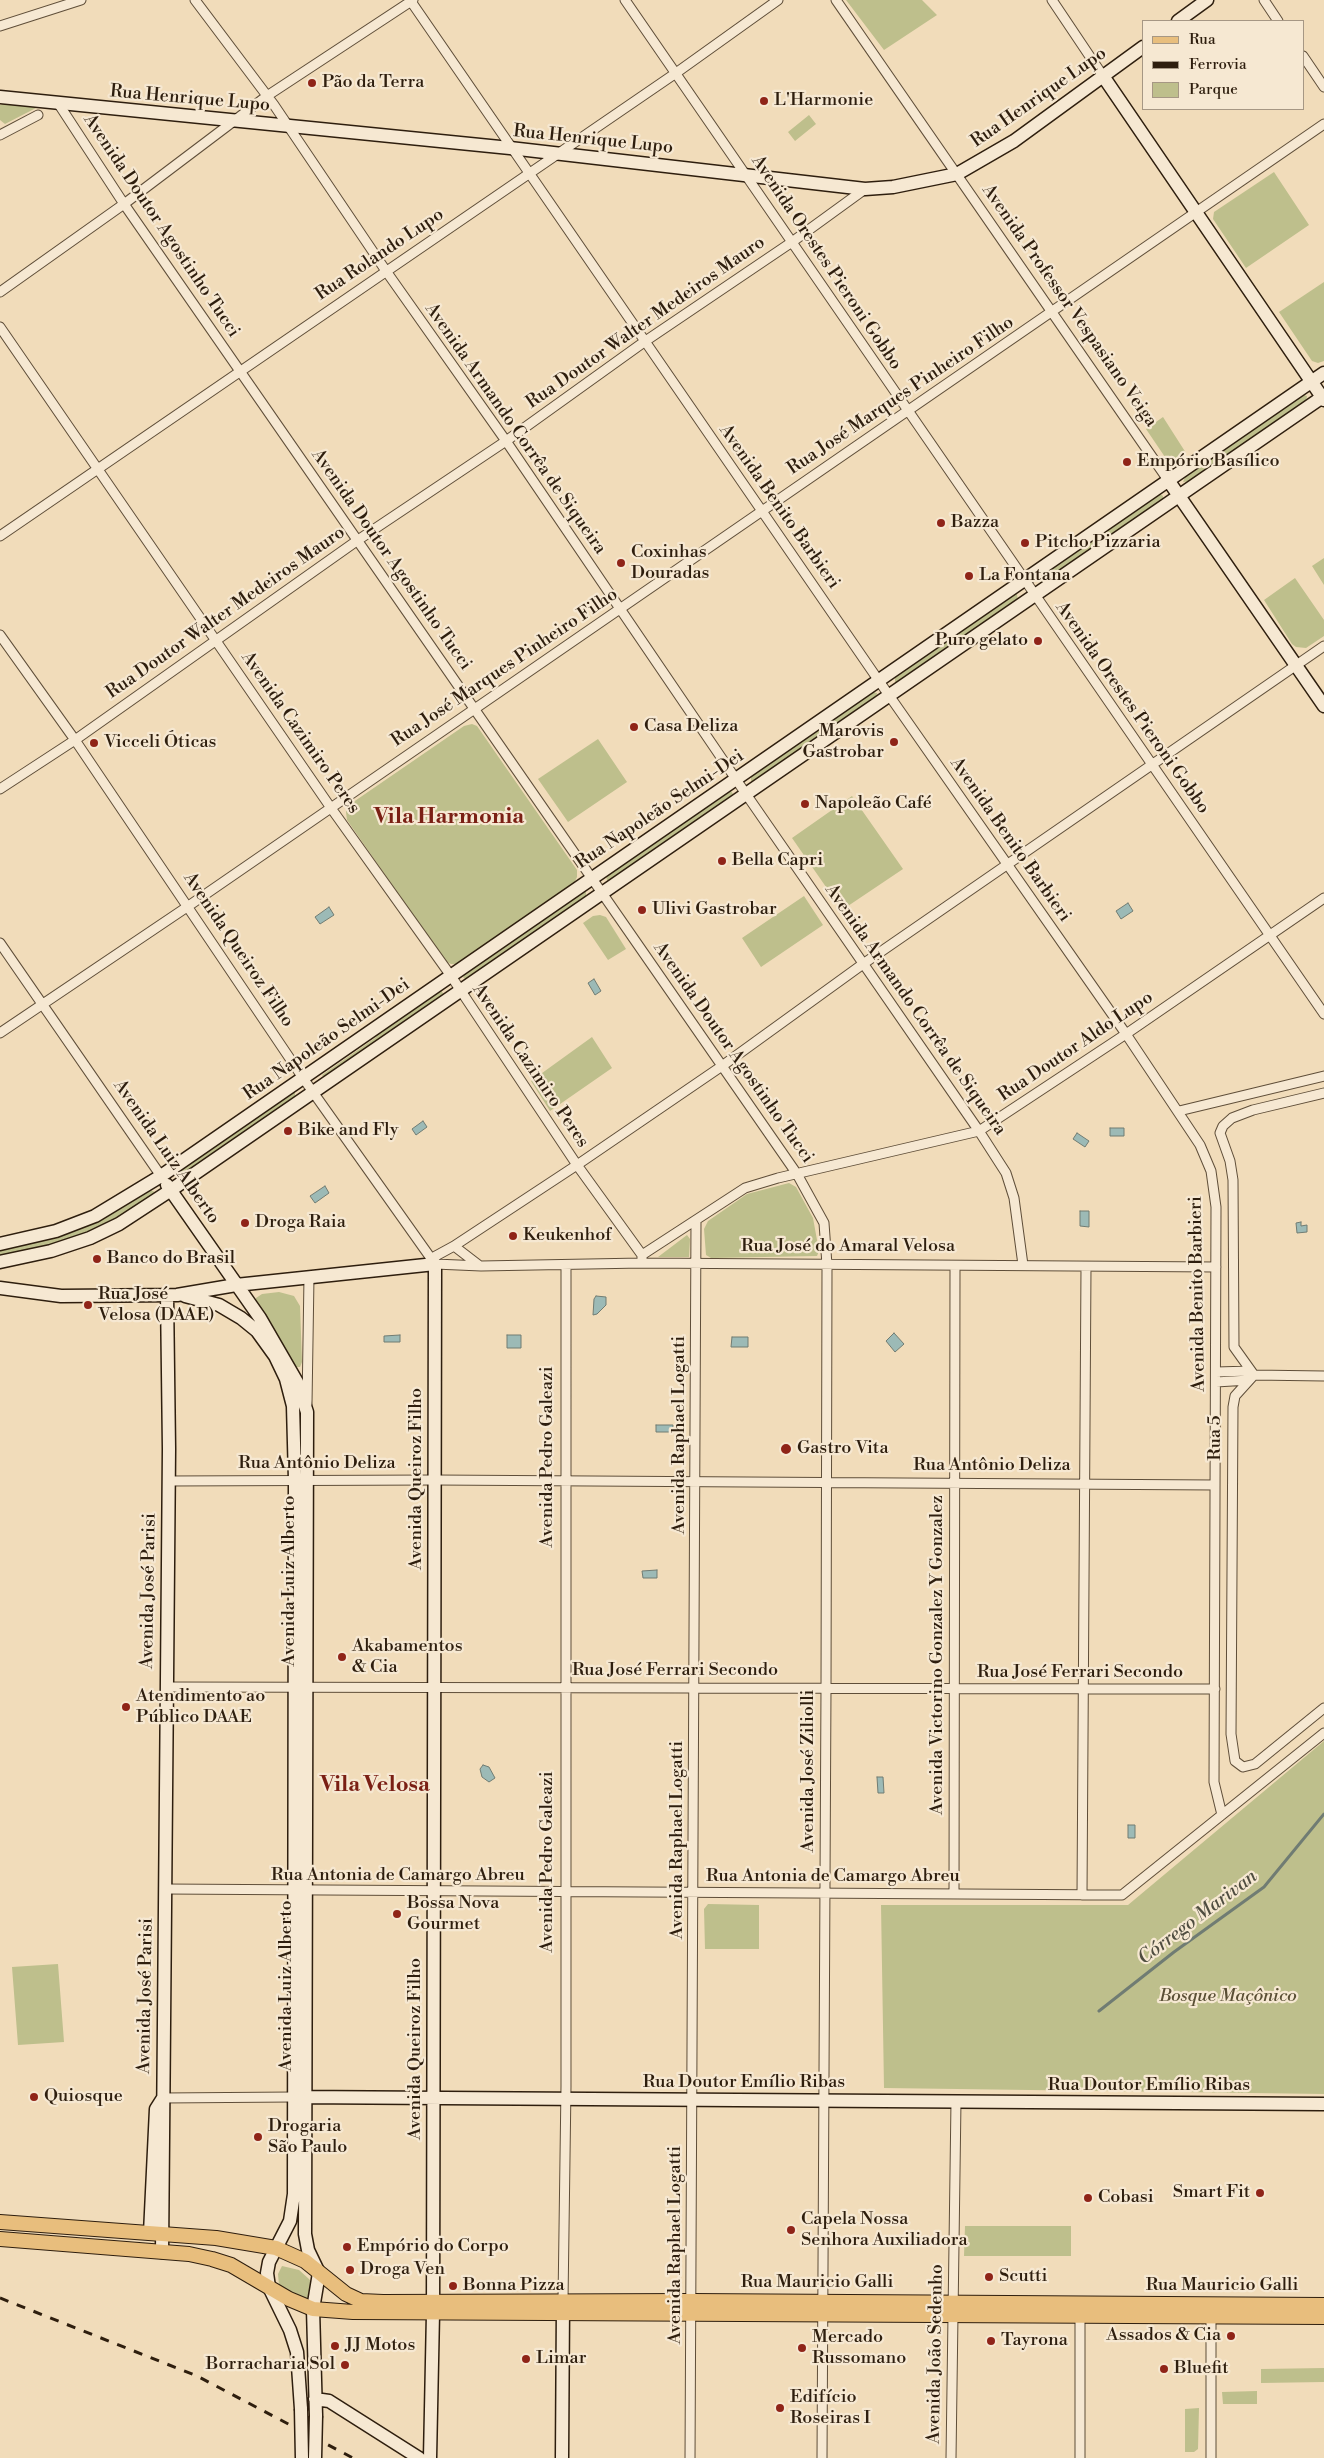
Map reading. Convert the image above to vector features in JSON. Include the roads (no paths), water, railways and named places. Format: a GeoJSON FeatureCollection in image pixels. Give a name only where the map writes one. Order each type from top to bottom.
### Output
{"type":"FeatureCollection","features":[{"type":"Feature","properties":{"kind":"main road"},"geometry":{"type":"LineString","coordinates":[[1179,20],[1207,0]]}},
{"type":"Feature","properties":{"kind":"main road","name":"Rua Henrique Lupo"},"geometry":{"type":"LineString","coordinates":[[0,97],[510,148],[865,189],[893,187],[957,174],[1014,141],[1142,48]]}},
{"type":"Feature","properties":{"kind":"main road"},"geometry":{"type":"LineString","coordinates":[[1103,76],[1323,398]]}},
{"type":"Feature","properties":{"kind":"main road","name":"Rua Napoleão Selmi-Dei"},"geometry":{"type":"LineString","coordinates":[[0,1244],[56,1231],[96,1216],[161,1176],[1324,373]]}},
{"type":"Feature","properties":{"kind":"main road","name":"Rua Napoleão Selmi-Dei"},"geometry":{"type":"LineString","coordinates":[[0,1262],[51,1251],[90,1238],[119,1224],[603,895],[746,794],[1323,398]]}},
{"type":"Feature","properties":{"kind":"main road","name":"Avenida Professor Vespasiano Veiga"},"geometry":{"type":"LineString","coordinates":[[1168,480],[1324,706]]}},
{"type":"Feature","properties":{"kind":"main road","name":"Avenida Luiz Alberto"},"geometry":{"type":"LineString","coordinates":[[161,1176],[260,1318],[290,1369],[307,1412],[302,1480],[299,2097],[305,2234],[308,2250],[319,2273]]}},
{"type":"Feature","properties":{"kind":"main road","name":"Rua José do Amaral Velosa"},"geometry":{"type":"LineString","coordinates":[[0,1288],[61,1296],[172,1295],[236,1285],[433,1261]]}},
{"type":"Feature","properties":{"kind":"main road","name":"Avenida Queiroz Filho"},"geometry":{"type":"LineString","coordinates":[[430,2458],[433,2307],[435,1480],[433,1261]]}},
{"type":"Feature","properties":{"kind":"main road","name":"Rua José do Amaral Velosa"},"geometry":{"type":"LineString","coordinates":[[172,1295],[219,1305]]}},
{"type":"Feature","properties":{"kind":"main road","name":"Avenida José Parisi"},"geometry":{"type":"LineString","coordinates":[[162,2252],[157,2234],[165,2110],[163,2098],[166,1686],[172,1295]]}},
{"type":"Feature","properties":{"kind":"main road","name":"Avenida Luiz Alberto"},"geometry":{"type":"LineString","coordinates":[[219,1305],[242,1318],[257,1331],[275,1356],[286,1379],[293,1406],[302,1480]]}},
{"type":"Feature","properties":{"kind":"main road","name":"Avenida Luiz Alberto"},"geometry":{"type":"LineString","coordinates":[[269,2287],[267,2272],[269,2262],[290,2221],[294,2194],[299,2097]]}},
{"type":"Feature","properties":{"kind":"main road","name":"Rua Doutor Emílio Ribas"},"geometry":{"type":"LineString","coordinates":[[299,2097],[1324,2104]]}},
{"type":"Feature","properties":{"kind":"main road","name":"Rua Mauricio Galli"},"geometry":{"type":"LineString","coordinates":[[0,2222],[216,2238],[276,2248],[294,2254],[346,2294],[361,2301],[433,2307]]}},
{"type":"Feature","properties":{"kind":"main road"},"geometry":{"type":"LineString","coordinates":[[0,2239],[162,2252],[212,2259],[231,2266],[289,2299],[313,2309]]}},
{"type":"Feature","properties":{"kind":"main road"},"geometry":{"type":"LineString","coordinates":[[315,2458],[316,2416],[313,2309],[319,2273]]}},
{"type":"Feature","properties":{"kind":"main road"},"geometry":{"type":"LineString","coordinates":[[269,2287],[290,2330],[297,2352],[302,2458]]}},
{"type":"Feature","properties":{"kind":"main road","name":"Rua Mauricio Galli"},"geometry":{"type":"LineString","coordinates":[[313,2309],[433,2307],[953,2309],[1324,2305]]}},
{"type":"Feature","properties":{"kind":"main road","name":"Avenida Pedro Galeazi"},"geometry":{"type":"LineString","coordinates":[[562,2458],[563,2307]]}},
{"type":"Feature","properties":{"kind":"main road","name":"Rua Mauricio Galli"},"geometry":{"type":"LineString","coordinates":[[953,2309],[1080,2317],[1324,2317]]}},
{"type":"Feature","properties":{"kind":"main road"},"geometry":{"type":"LineString","coordinates":[[315,2399],[329,2401],[419,2458]]}},
{"type":"Feature","properties":{"kind":"street"},"geometry":{"type":"LineString","coordinates":[[0,26],[81,0]]}},
{"type":"Feature","properties":{"kind":"street","name":"Avenida Armando Corrêa de Siqueira"},"geometry":{"type":"LineString","coordinates":[[195,0],[288,126],[979,1131],[1006,1173],[1015,1207],[1023,1265]]}},
{"type":"Feature","properties":{"kind":"street"},"geometry":{"type":"LineString","coordinates":[[0,292],[124,204],[233,120],[411,0]]}},
{"type":"Feature","properties":{"kind":"street","name":"Avenida Benito Barbieri"},"geometry":{"type":"LineString","coordinates":[[411,0],[510,148],[763,510],[878,681],[1126,1034],[1200,1145],[1211,1171],[1216,1207],[1214,1782],[1222,1815]]}},
{"type":"Feature","properties":{"kind":"street","name":"Avenida Orestes Pieroni Gobbo"},"geometry":{"type":"LineString","coordinates":[[625,0],[1324,1014]]}},
{"type":"Feature","properties":{"kind":"street","name":"Rua Rolando Lupo"},"geometry":{"type":"LineString","coordinates":[[0,536],[676,73],[778,0]]}},
{"type":"Feature","properties":{"kind":"street","name":"Avenida Professor Vespasiano Veiga"},"geometry":{"type":"LineString","coordinates":[[836,0],[1168,480]]}},
{"type":"Feature","properties":{"kind":"street"},"geometry":{"type":"LineString","coordinates":[[1052,0],[1103,76]]}},
{"type":"Feature","properties":{"kind":"street"},"geometry":{"type":"LineString","coordinates":[[1264,0],[1277,20]]}},
{"type":"Feature","properties":{"kind":"street"},"geometry":{"type":"LineString","coordinates":[[1304,57],[1324,87]]}},
{"type":"Feature","properties":{"kind":"street","name":"Avenida Doutor Agostinho Tucci"},"geometry":{"type":"LineString","coordinates":[[58,104],[124,204],[797,1174],[810,1194],[824,1224],[827,1265]]}},
{"type":"Feature","properties":{"kind":"street"},"geometry":{"type":"LineString","coordinates":[[0,136],[38,115]]}},
{"type":"Feature","properties":{"kind":"street","name":"Rua José Marques Pinheiro Filho"},"geometry":{"type":"LineString","coordinates":[[0,1032],[187,907],[473,708],[620,609],[1324,124]]}},
{"type":"Feature","properties":{"kind":"street","name":"Rua Doutor Walter Medeiros Mauro"},"geometry":{"type":"LineString","coordinates":[[0,789],[75,740],[214,640],[358,540],[506,441],[644,342],[792,242],[865,189]]}},
{"type":"Feature","properties":{"kind":"street","name":"Avenida Cazimiro Peres"},"geometry":{"type":"LineString","coordinates":[[0,327],[214,640],[451,976],[642,1259]]}},
{"type":"Feature","properties":{"kind":"street","name":"Avenida Queiroz Filho"},"geometry":{"type":"LineString","coordinates":[[0,635],[75,740],[303,1078],[433,1261]]}},
{"type":"Feature","properties":{"kind":"street"},"geometry":{"type":"LineString","coordinates":[[433,1261],[722,1066],[863,964],[1324,646]]}},
{"type":"Feature","properties":{"kind":"street","name":"Rua Doutor Aldo Lupo"},"geometry":{"type":"LineString","coordinates":[[642,1259],[745,1188],[979,1131],[1126,1034],[1324,898]]}},
{"type":"Feature","properties":{"kind":"street","name":"Avenida Luiz Alberto"},"geometry":{"type":"LineString","coordinates":[[0,943],[161,1176]]}},
{"type":"Feature","properties":{"kind":"street"},"geometry":{"type":"LineString","coordinates":[[1179,1111],[1324,1076]]}},
{"type":"Feature","properties":{"kind":"street"},"geometry":{"type":"LineString","coordinates":[[1251,1375],[1234,1347],[1233,1180],[1230,1161],[1220,1134],[1223,1126],[1232,1118],[1253,1110],[1324,1093]]}},
{"type":"Feature","properties":{"kind":"street","name":"Avenida Raphael Logatti"},"geometry":{"type":"LineString","coordinates":[[690,2458],[695,1892],[696,1222]]}},
{"type":"Feature","properties":{"kind":"street"},"geometry":{"type":"LineString","coordinates":[[454,1246],[481,1266]]}},
{"type":"Feature","properties":{"kind":"street","name":"Rua José do Amaral Velosa"},"geometry":{"type":"LineString","coordinates":[[433,1261],[481,1266],[566,1265],[642,1259],[697,1264],[1216,1267]]}},
{"type":"Feature","properties":{"kind":"street","name":"Avenida Pedro Galeazi"},"geometry":{"type":"LineString","coordinates":[[563,2307],[566,1893],[566,1265]]}},
{"type":"Feature","properties":{"kind":"street","name":"Avenida José Ziliolli"},"geometry":{"type":"LineString","coordinates":[[822,2458],[827,1265]]}},
{"type":"Feature","properties":{"kind":"street","name":"Avenida Victorino Gonzalez Y Gonzalez"},"geometry":{"type":"LineString","coordinates":[[954,1894],[955,1266]]}},
{"type":"Feature","properties":{"kind":"street"},"geometry":{"type":"LineString","coordinates":[[1082,1895],[1086,1267]]}},
{"type":"Feature","properties":{"kind":"street"},"geometry":{"type":"LineString","coordinates":[[307,1412],[309,1277]]}},
{"type":"Feature","properties":{"kind":"street"},"geometry":{"type":"LineString","coordinates":[[1216,1377],[1251,1375],[1324,1376]]}},
{"type":"Feature","properties":{"kind":"street","name":"Rua 5"},"geometry":{"type":"LineString","coordinates":[[1251,1375],[1235,1396],[1233,1407],[1232,1734],[1235,1761],[1243,1767],[1254,1764],[1324,1708]]}},
{"type":"Feature","properties":{"kind":"street","name":"Rua Antônio Deliza"},"geometry":{"type":"LineString","coordinates":[[168,1481],[825,1481],[1215,1484]]}},
{"type":"Feature","properties":{"kind":"street","name":"Rua José Ferrari Secondo"},"geometry":{"type":"LineString","coordinates":[[166,1686],[1215,1689]]}},
{"type":"Feature","properties":{"kind":"street","name":"Rua Antonia de Camargo Abreu"},"geometry":{"type":"LineString","coordinates":[[165,1889],[1122,1895],[1324,1733]]}},
{"type":"Feature","properties":{"kind":"street","name":"Rua Doutor Emílio Ribas"},"geometry":{"type":"LineString","coordinates":[[163,2098],[299,2097]]}},
{"type":"Feature","properties":{"kind":"street","name":"Avenida João Sedenho"},"geometry":{"type":"LineString","coordinates":[[951,2458],[956,2101]]}},
{"type":"Feature","properties":{"kind":"street"},"geometry":{"type":"LineString","coordinates":[[1211,2316],[1211,2458]]}},
{"type":"Feature","properties":{"kind":"street"},"geometry":{"type":"LineString","coordinates":[[1080,2317],[1080,2458]]}},
{"type":"Feature","properties":{"kind":"water"},"geometry":{"type":"Polygon","coordinates":[[[1128,903],[1133,911],[1121,919],[1116,911],[1128,903]]]}},
{"type":"Feature","properties":{"kind":"water"},"geometry":{"type":"Polygon","coordinates":[[[329,907],[334,915],[320,924],[315,917],[329,907]]]}},
{"type":"Feature","properties":{"kind":"water"},"geometry":{"type":"Polygon","coordinates":[[[594,979],[601,991],[595,995],[588,983],[594,979]]]}},
{"type":"Feature","properties":{"kind":"water"},"geometry":{"type":"Polygon","coordinates":[[[423,1121],[427,1127],[416,1135],[412,1129],[423,1121]]]}},
{"type":"Feature","properties":{"kind":"water"},"geometry":{"type":"Polygon","coordinates":[[[1110,1128],[1124,1128],[1124,1136],[1110,1136],[1110,1128]]]}},
{"type":"Feature","properties":{"kind":"water"},"geometry":{"type":"Polygon","coordinates":[[[1077,1133],[1089,1141],[1085,1147],[1073,1139],[1077,1133]]]}},
{"type":"Feature","properties":{"kind":"water"},"geometry":{"type":"Polygon","coordinates":[[[325,1186],[329,1193],[315,1203],[310,1196],[325,1186]]]}},
{"type":"Feature","properties":{"kind":"water"},"geometry":{"type":"Polygon","coordinates":[[[1080,1211],[1089,1211],[1089,1227],[1080,1226],[1080,1211]]]}},
{"type":"Feature","properties":{"kind":"water"},"geometry":{"type":"Polygon","coordinates":[[[1301,1222],[1301,1226],[1307,1225],[1307,1232],[1297,1233],[1296,1223],[1301,1222]]]}},
{"type":"Feature","properties":{"kind":"water"},"geometry":{"type":"Polygon","coordinates":[[[596,1296],[606,1297],[606,1305],[597,1314],[593,1315],[594,1299],[596,1296]]]}},
{"type":"Feature","properties":{"kind":"water"},"geometry":{"type":"Polygon","coordinates":[[[894,1333],[904,1344],[895,1352],[886,1341],[894,1333]]]}},
{"type":"Feature","properties":{"kind":"water"},"geometry":{"type":"Polygon","coordinates":[[[400,1335],[400,1342],[384,1342],[384,1336],[400,1335]]]}},
{"type":"Feature","properties":{"kind":"water"},"geometry":{"type":"Polygon","coordinates":[[[507,1335],[521,1335],[521,1348],[507,1348],[507,1335]]]}},
{"type":"Feature","properties":{"kind":"water"},"geometry":{"type":"Polygon","coordinates":[[[732,1337],[748,1337],[748,1347],[731,1347],[732,1337]]]}},
{"type":"Feature","properties":{"kind":"water"},"geometry":{"type":"Polygon","coordinates":[[[656,1425],[673,1425],[673,1432],[656,1432],[656,1425]]]}},
{"type":"Feature","properties":{"kind":"water"},"geometry":{"type":"Polygon","coordinates":[[[657,1570],[657,1578],[643,1578],[642,1571],[657,1570]]]}},
{"type":"Feature","properties":{"kind":"water"},"geometry":{"type":"Polygon","coordinates":[[[483,1765],[489,1767],[495,1778],[489,1782],[482,1777],[480,1769],[483,1765]]]}},
{"type":"Feature","properties":{"kind":"water"},"geometry":{"type":"Polygon","coordinates":[[[877,1777],[883,1777],[884,1793],[878,1793],[877,1777]]]}},
{"type":"Feature","properties":{"kind":"water"},"geometry":{"type":"Polygon","coordinates":[[[1128,1825],[1135,1825],[1135,1838],[1128,1838],[1128,1825]]]}},
{"type":"Feature","properties":{"kind":"waterway","name":"Córrego Marivan"},"geometry":{"type":"LineString","coordinates":[[1099,2011],[1174,1952],[1264,1887],[1324,1814]]}},
{"type":"Feature","properties":{"kind":"railway"},"geometry":{"type":"LineString","coordinates":[[0,2298],[197,2376],[353,2458]]}},
{"type":"Feature","properties":{"kind":"place","name":"Pão da Terra"},"geometry":{"type":"Point","coordinates":[312,83]}},
{"type":"Feature","properties":{"kind":"place","name":"L'Harmonie"},"geometry":{"type":"Point","coordinates":[764,101]}},
{"type":"Feature","properties":{"kind":"place","name":"Empório Basílico"},"geometry":{"type":"Point","coordinates":[1127,462]}},
{"type":"Feature","properties":{"kind":"place","name":"Bazza"},"geometry":{"type":"Point","coordinates":[941,523]}},
{"type":"Feature","properties":{"kind":"place","name":"Pitcho Pizzaria"},"geometry":{"type":"Point","coordinates":[1025,543]}},
{"type":"Feature","properties":{"kind":"place","name":"Coxinhas Douradas"},"geometry":{"type":"Point","coordinates":[621,563]}},
{"type":"Feature","properties":{"kind":"place","name":"La Fontana"},"geometry":{"type":"Point","coordinates":[969,576]}},
{"type":"Feature","properties":{"kind":"place","name":"Puro gelato"},"geometry":{"type":"Point","coordinates":[1038,641]}},
{"type":"Feature","properties":{"kind":"place","name":"Casa Deliza"},"geometry":{"type":"Point","coordinates":[634,727]}},
{"type":"Feature","properties":{"kind":"place","name":"Marovis Gastrobar"},"geometry":{"type":"Point","coordinates":[894,742]}},
{"type":"Feature","properties":{"kind":"place","name":"Vicceli Óticas"},"geometry":{"type":"Point","coordinates":[94,743]}},
{"type":"Feature","properties":{"kind":"place","name":"Napoleão Café"},"geometry":{"type":"Point","coordinates":[805,804]}},
{"type":"Feature","properties":{"kind":"place","name":"Bella Capri"},"geometry":{"type":"Point","coordinates":[722,861]}},
{"type":"Feature","properties":{"kind":"place","name":"Ulivi Gastrobar"},"geometry":{"type":"Point","coordinates":[642,910]}},
{"type":"Feature","properties":{"kind":"place","name":"Bike and Fly"},"geometry":{"type":"Point","coordinates":[288,1131]}},
{"type":"Feature","properties":{"kind":"place","name":"Droga Raia"},"geometry":{"type":"Point","coordinates":[245,1223]}},
{"type":"Feature","properties":{"kind":"place","name":"Keukenhof"},"geometry":{"type":"Point","coordinates":[513,1236]}},
{"type":"Feature","properties":{"kind":"place","name":"Banco do Brasil"},"geometry":{"type":"Point","coordinates":[97,1259]}},
{"type":"Feature","properties":{"kind":"place","name":"Rua José Velosa (DAAE)"},"geometry":{"type":"Point","coordinates":[88,1305]}},
{"type":"Feature","properties":{"kind":"place","name":"Gastro Vita"},"geometry":{"type":"Point","coordinates":[786,1449]}},
{"type":"Feature","properties":{"kind":"place","name":"Akabamentos & Cia"},"geometry":{"type":"Point","coordinates":[342,1657]}},
{"type":"Feature","properties":{"kind":"place","name":"Atendimento ao Público DAAE"},"geometry":{"type":"Point","coordinates":[126,1707]}},
{"type":"Feature","properties":{"kind":"place","name":"Bossa Nova Gourmet"},"geometry":{"type":"Point","coordinates":[397,1914]}},
{"type":"Feature","properties":{"kind":"place","name":"Quiosque"},"geometry":{"type":"Point","coordinates":[34,2097]}},
{"type":"Feature","properties":{"kind":"place","name":"Drogaria São Paulo"},"geometry":{"type":"Point","coordinates":[258,2137]}},
{"type":"Feature","properties":{"kind":"place","name":"Smart Fit"},"geometry":{"type":"Point","coordinates":[1260,2193]}},
{"type":"Feature","properties":{"kind":"place","name":"Cobasi"},"geometry":{"type":"Point","coordinates":[1088,2198]}},
{"type":"Feature","properties":{"kind":"place","name":"Capela Nossa Senhora Auxiliadora"},"geometry":{"type":"Point","coordinates":[791,2230]}},
{"type":"Feature","properties":{"kind":"place","name":"Empório do Corpo"},"geometry":{"type":"Point","coordinates":[347,2247]}},
{"type":"Feature","properties":{"kind":"place","name":"Droga Ven"},"geometry":{"type":"Point","coordinates":[350,2270]}},
{"type":"Feature","properties":{"kind":"place","name":"Scutti"},"geometry":{"type":"Point","coordinates":[989,2277]}},
{"type":"Feature","properties":{"kind":"place","name":"Bonna Pizza"},"geometry":{"type":"Point","coordinates":[453,2286]}},
{"type":"Feature","properties":{"kind":"place","name":"Assados & Cia"},"geometry":{"type":"Point","coordinates":[1231,2336]}},
{"type":"Feature","properties":{"kind":"place","name":"Tayrona"},"geometry":{"type":"Point","coordinates":[991,2341]}},
{"type":"Feature","properties":{"kind":"place","name":"JJ Motos"},"geometry":{"type":"Point","coordinates":[335,2346]}},
{"type":"Feature","properties":{"kind":"place","name":"Mercado Russomano"},"geometry":{"type":"Point","coordinates":[802,2348]}},
{"type":"Feature","properties":{"kind":"place","name":"Limar"},"geometry":{"type":"Point","coordinates":[526,2359]}},
{"type":"Feature","properties":{"kind":"place","name":"Borracharia Sol"},"geometry":{"type":"Point","coordinates":[345,2365]}},
{"type":"Feature","properties":{"kind":"place","name":"Bluefit"},"geometry":{"type":"Point","coordinates":[1164,2369]}},
{"type":"Feature","properties":{"kind":"place","name":"Edifício Roseiras I"},"geometry":{"type":"Point","coordinates":[780,2408]}},
{"type":"Feature","properties":{"kind":"district","name":"Vila Harmonia"},"geometry":{"type":"Point","coordinates":[449,818]}},
{"type":"Feature","properties":{"kind":"district","name":"Vila Velosa"},"geometry":{"type":"Point","coordinates":[375,1786]}},
{"type":"Feature","properties":{"kind":"park label","name":"Bosque Maçônico"},"geometry":{"type":"Point","coordinates":[1228,1997]}}]}
